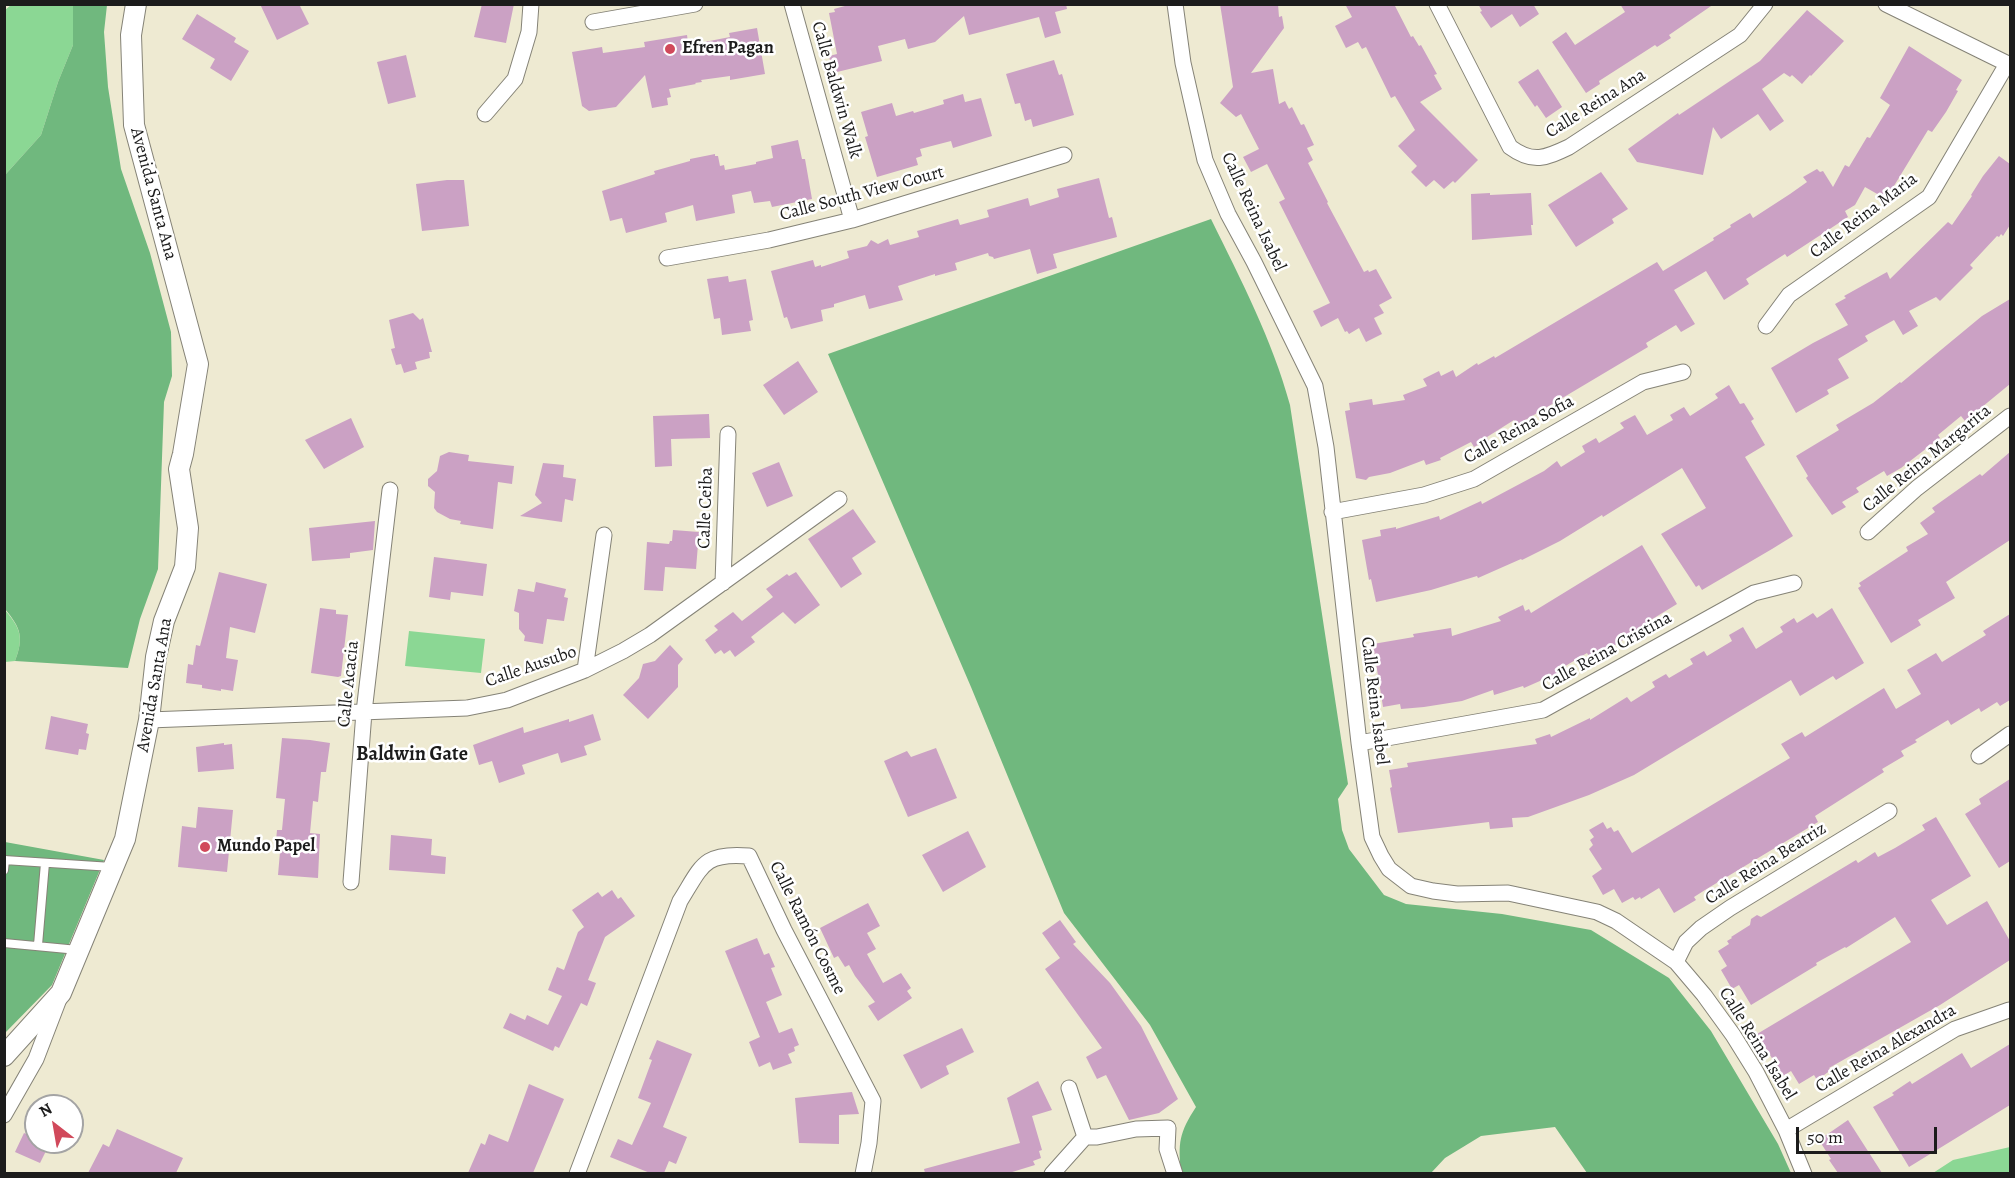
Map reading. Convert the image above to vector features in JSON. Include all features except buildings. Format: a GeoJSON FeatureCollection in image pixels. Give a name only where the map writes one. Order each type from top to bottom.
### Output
{"type":"FeatureCollection","features":[{"type":"Feature","properties":{"kind":"street","name":"Avenida Santa Ana"},"geometry":{"type":"LineString","coordinates":[[4,1056],[61,993],[125,839],[149,720],[156,657],[162,630],[185,567],[188,528],[179,469],[198,364],[134,125],[131,35],[136,4]]}},
{"type":"Feature","properties":{"kind":"street"},"geometry":{"type":"LineString","coordinates":[[485,114],[515,79],[529,32],[531,4]]}},
{"type":"Feature","properties":{"kind":"street"},"geometry":{"type":"LineString","coordinates":[[593,22],[695,4]]}},
{"type":"Feature","properties":{"kind":"street","name":"Calle Baldwin Walk"},"geometry":{"type":"LineString","coordinates":[[792,4],[852,220]]}},
{"type":"Feature","properties":{"kind":"street","name":"Calle Reina Isabel"},"geometry":{"type":"LineString","coordinates":[[1175,4],[1183,63],[1205,160],[1228,214],[1315,386],[1324,438],[1372,837],[1389,869],[1411,886],[1433,891],[1457,894],[1508,893],[1597,912],[1616,921],[1676,962],[1704,995],[1756,1072],[1786,1130],[1804,1173]]}},
{"type":"Feature","properties":{"kind":"street","name":"Calle Reina Ana"},"geometry":{"type":"LineString","coordinates":[[1437,4],[1510,147],[1519,154],[1535,159],[1548,157],[1569,147],[1740,35],[1765,4]]}},
{"type":"Feature","properties":{"kind":"street"},"geometry":{"type":"LineString","coordinates":[[1886,4],[2009,65]]}},
{"type":"Feature","properties":{"kind":"street","name":"Calle Reina Maria"},"geometry":{"type":"LineString","coordinates":[[1766,326],[1789,295],[1929,197],[2009,65]]}},
{"type":"Feature","properties":{"kind":"street","name":"Calle South View Court"},"geometry":{"type":"LineString","coordinates":[[667,258],[769,240],[852,220],[1064,156]]}},
{"type":"Feature","properties":{"kind":"street","name":"Calle Reina Sofia"},"geometry":{"type":"LineString","coordinates":[[1332,512],[1424,495],[1474,479],[1643,382],[1683,372]]}},
{"type":"Feature","properties":{"kind":"street","name":"Calle Reina Margarita"},"geometry":{"type":"LineString","coordinates":[[1869,532],[1917,488],[2010,416]]}},
{"type":"Feature","properties":{"kind":"street","name":"Calle Ceiba"},"geometry":{"type":"LineString","coordinates":[[723,583],[728,434]]}},
{"type":"Feature","properties":{"kind":"street","name":"Calle Acacia"},"geometry":{"type":"LineString","coordinates":[[351,882],[364,712],[390,490]]}},
{"type":"Feature","properties":{"kind":"street","name":"Calle Ausubo"},"geometry":{"type":"LineString","coordinates":[[149,720],[467,708],[507,700],[585,670],[650,635],[839,499]]}},
{"type":"Feature","properties":{"kind":"street"},"geometry":{"type":"LineString","coordinates":[[585,670],[604,535]]}},
{"type":"Feature","properties":{"kind":"street","name":"Calle Reina Cristina"},"geometry":{"type":"LineString","coordinates":[[1359,743],[1543,710],[1754,593],[1794,583]]}},
{"type":"Feature","properties":{"kind":"street"},"geometry":{"type":"LineString","coordinates":[[1979,756],[2010,734]]}},
{"type":"Feature","properties":{"kind":"street","name":"Calle Reina Beatriz"},"geometry":{"type":"LineString","coordinates":[[1676,962],[1686,942],[1701,928],[1889,812]]}},
{"type":"Feature","properties":{"kind":"street","name":"Calle Ramón Cosme"},"geometry":{"type":"LineString","coordinates":[[577,1173],[680,902],[702,867],[713,858],[727,854],[749,856],[784,930],[873,1101],[869,1143],[863,1173]]}},
{"type":"Feature","properties":{"kind":"street"},"geometry":{"type":"LineString","coordinates":[[4,1115],[36,1059],[61,993]]}},
{"type":"Feature","properties":{"kind":"street","name":"Calle Reina Alexandra"},"geometry":{"type":"LineString","coordinates":[[1786,1130],[1955,1029],[2009,1010]]}},
{"type":"Feature","properties":{"kind":"street"},"geometry":{"type":"LineString","coordinates":[[1069,1088],[1085,1137]]}},
{"type":"Feature","properties":{"kind":"street"},"geometry":{"type":"LineString","coordinates":[[1052,1173],[1085,1137],[1097,1137],[1136,1129],[1168,1128],[1167,1149],[1175,1173]]}},
{"type":"Feature","properties":{"kind":"lane"},"geometry":{"type":"LineString","coordinates":[[4,870],[5,860],[113,867]]}},
{"type":"Feature","properties":{"kind":"lane"},"geometry":{"type":"LineString","coordinates":[[38,945],[45,862]]}},
{"type":"Feature","properties":{"kind":"lane"},"geometry":{"type":"LineString","coordinates":[[4,943],[79,950]]}},
{"type":"Feature","properties":{"kind":"green space"},"geometry":{"type":"Polygon","coordinates":[[[11,5],[73,5],[73,45],[41,135],[5,175],[5,10],[11,5]]]}},
{"type":"Feature","properties":{"kind":"green space"},"geometry":{"type":"Polygon","coordinates":[[[73,5],[107,5],[104,32],[108,87],[121,169],[150,253],[171,332],[172,376],[164,402],[158,569],[140,619],[128,668],[15,661],[20,639],[18,628],[5,609],[5,175],[41,135],[73,45],[73,5]]]}},
{"type":"Feature","properties":{"kind":"green space"},"geometry":{"type":"Polygon","coordinates":[[[1211,219],[1265,333],[1290,405],[1348,784],[1338,799],[1342,830],[1349,849],[1384,895],[1406,904],[1502,914],[1591,930],[1669,978],[1711,1031],[1778,1144],[1791,1173],[1587,1173],[1555,1127],[1481,1136],[1445,1158],[1431,1173],[1181,1173],[1181,1138],[1196,1107],[1150,1025],[1064,913],[971,687],[828,354],[1211,219]]]}},
{"type":"Feature","properties":{"kind":"green space"},"geometry":{"type":"Polygon","coordinates":[[[4,609],[14,622],[19,634],[15,661],[5,662],[4,609]]]}},
{"type":"Feature","properties":{"kind":"green space"},"geometry":{"type":"Polygon","coordinates":[[[409,631],[485,639],[481,673],[405,666],[409,631]]]}},
{"type":"Feature","properties":{"kind":"green space"},"geometry":{"type":"Polygon","coordinates":[[[5,842],[104,860],[52,985],[5,1033],[5,842]]]}},
{"type":"Feature","properties":{"kind":"green space"},"geometry":{"type":"Polygon","coordinates":[[[2010,1147],[2010,1173],[1933,1173],[1953,1160],[2010,1147]]]}},
{"type":"Feature","properties":{"kind":"place","name":"Efren Pagan"},"geometry":{"type":"Point","coordinates":[670,49]}},
{"type":"Feature","properties":{"kind":"place","name":"Mundo Papel"},"geometry":{"type":"Point","coordinates":[205,847]}},
{"type":"Feature","properties":{"kind":"district","name":"Baldwin Gate"},"geometry":{"type":"Point","coordinates":[412,755]}}]}
